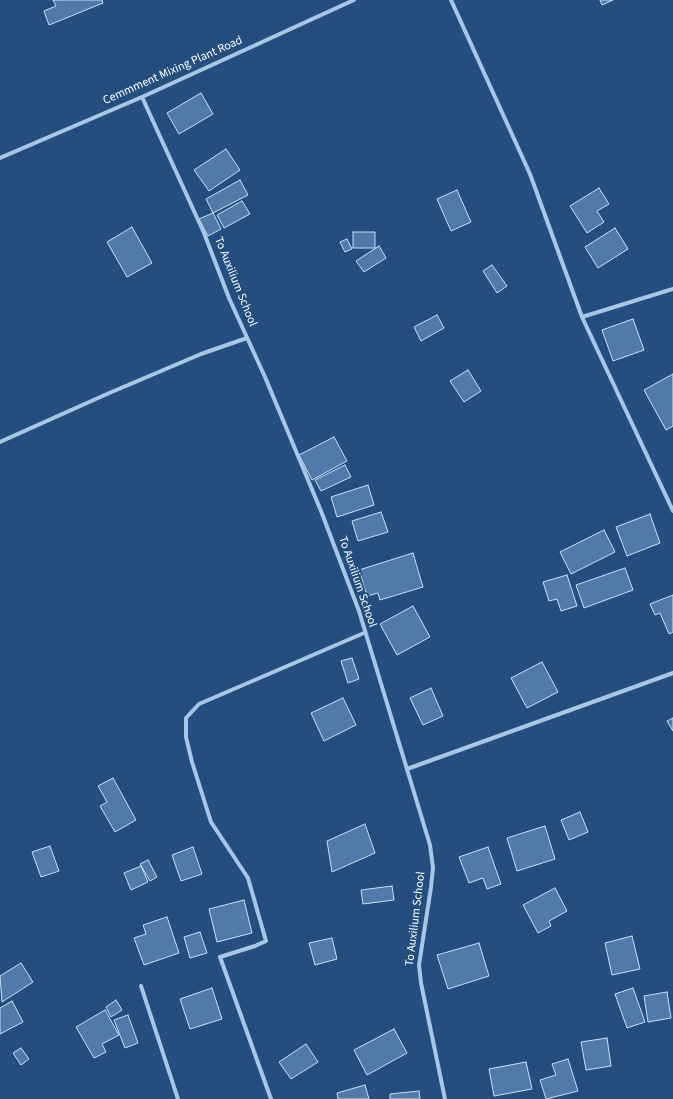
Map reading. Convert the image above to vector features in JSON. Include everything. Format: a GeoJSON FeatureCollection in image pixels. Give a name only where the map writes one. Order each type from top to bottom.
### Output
{"type":"FeatureCollection","features":[{"type":"Feature","properties":{"kind":"street","name":"Cemmment Mixing Plant Road"},"geometry":{"type":"LineString","coordinates":[[0,158],[142,97],[354,0]]}},
{"type":"Feature","properties":{"kind":"street"},"geometry":{"type":"LineString","coordinates":[[451,0],[530,174],[582,317],[673,511]]}},
{"type":"Feature","properties":{"kind":"street","name":"To Auxilium School"},"geometry":{"type":"LineString","coordinates":[[142,97],[204,233],[229,298],[321,511],[358,611],[430,845],[433,868],[419,965],[421,983],[445,1099]]}},
{"type":"Feature","properties":{"kind":"street"},"geometry":{"type":"LineString","coordinates":[[582,317],[673,289]]}},
{"type":"Feature","properties":{"kind":"street"},"geometry":{"type":"LineString","coordinates":[[0,442],[106,394],[201,354],[247,338]]}},
{"type":"Feature","properties":{"kind":"street"},"geometry":{"type":"LineString","coordinates":[[271,1099],[220,957],[266,941],[248,878],[211,822],[190,756],[186,737],[186,718],[199,704],[364,633]]}},
{"type":"Feature","properties":{"kind":"street"},"geometry":{"type":"LineString","coordinates":[[407,769],[673,673]]}},
{"type":"Feature","properties":{"kind":"street"},"geometry":{"type":"LineString","coordinates":[[141,986],[178,1099]]}},
{"type":"Feature","properties":{"kind":"building"},"geometry":{"type":"Polygon","coordinates":[[[53,0],[102,0],[103,3],[49,25],[44,11],[56,6],[53,0]]]}},
{"type":"Feature","properties":{"kind":"building"},"geometry":{"type":"Polygon","coordinates":[[[600,0],[613,0],[602,5],[600,0]]]}},
{"type":"Feature","properties":{"kind":"building"},"geometry":{"type":"Polygon","coordinates":[[[201,93],[213,114],[179,134],[167,113],[201,93]]]}},
{"type":"Feature","properties":{"kind":"building"},"geometry":{"type":"Polygon","coordinates":[[[226,149],[240,170],[209,191],[194,170],[226,149]]]}},
{"type":"Feature","properties":{"kind":"building"},"geometry":{"type":"Polygon","coordinates":[[[240,180],[248,195],[213,213],[206,199],[240,180]]]}},
{"type":"Feature","properties":{"kind":"building"},"geometry":{"type":"Polygon","coordinates":[[[599,188],[609,204],[597,211],[604,222],[587,233],[570,206],[599,188]]]}},
{"type":"Feature","properties":{"kind":"building"},"geometry":{"type":"Polygon","coordinates":[[[457,190],[471,222],[451,231],[437,199],[457,190]]]}},
{"type":"Feature","properties":{"kind":"building"},"geometry":{"type":"Polygon","coordinates":[[[242,201],[250,214],[224,228],[217,215],[242,201]]]}},
{"type":"Feature","properties":{"kind":"building"},"geometry":{"type":"Polygon","coordinates":[[[213,213],[221,229],[208,236],[199,219],[213,213]]]}},
{"type":"Feature","properties":{"kind":"building"},"geometry":{"type":"Polygon","coordinates":[[[132,227],[152,263],[127,277],[107,242],[132,227]]]}},
{"type":"Feature","properties":{"kind":"building"},"geometry":{"type":"Polygon","coordinates":[[[615,228],[628,249],[598,268],[585,247],[615,228]]]}},
{"type":"Feature","properties":{"kind":"building"},"geometry":{"type":"Polygon","coordinates":[[[353,232],[375,232],[375,248],[353,248],[353,232]]]}},
{"type":"Feature","properties":{"kind":"building"},"geometry":{"type":"Polygon","coordinates":[[[347,239],[352,249],[345,252],[340,242],[347,239]]]}},
{"type":"Feature","properties":{"kind":"building"},"geometry":{"type":"Polygon","coordinates":[[[379,246],[386,258],[364,272],[356,261],[379,246]]]}},
{"type":"Feature","properties":{"kind":"building"},"geometry":{"type":"Polygon","coordinates":[[[492,265],[507,286],[497,293],[483,271],[492,265]]]}},
{"type":"Feature","properties":{"kind":"building"},"geometry":{"type":"Polygon","coordinates":[[[437,315],[444,328],[421,341],[414,327],[437,315]]]}},
{"type":"Feature","properties":{"kind":"building"},"geometry":{"type":"Polygon","coordinates":[[[633,319],[644,350],[613,361],[602,330],[633,319]]]}},
{"type":"Feature","properties":{"kind":"building"},"geometry":{"type":"Polygon","coordinates":[[[468,370],[481,391],[464,402],[450,381],[468,370]]]}},
{"type":"Feature","properties":{"kind":"building"},"geometry":{"type":"Polygon","coordinates":[[[673,374],[673,426],[666,430],[644,390],[673,374]]]}},
{"type":"Feature","properties":{"kind":"building"},"geometry":{"type":"Polygon","coordinates":[[[334,437],[347,461],[312,480],[299,455],[334,437]]]}},
{"type":"Feature","properties":{"kind":"building"},"geometry":{"type":"Polygon","coordinates":[[[345,465],[351,477],[321,491],[315,480],[345,465]]]}},
{"type":"Feature","properties":{"kind":"building"},"geometry":{"type":"Polygon","coordinates":[[[368,485],[374,505],[337,517],[331,497],[368,485]]]}},
{"type":"Feature","properties":{"kind":"building"},"geometry":{"type":"Polygon","coordinates":[[[381,512],[388,532],[358,541],[352,521],[381,512]]]}},
{"type":"Feature","properties":{"kind":"building"},"geometry":{"type":"Polygon","coordinates":[[[650,514],[660,543],[627,556],[616,527],[650,514]]]}},
{"type":"Feature","properties":{"kind":"building"},"geometry":{"type":"Polygon","coordinates":[[[604,530],[615,552],[571,574],[560,552],[604,530]]]}},
{"type":"Feature","properties":{"kind":"building"},"geometry":{"type":"Polygon","coordinates":[[[413,553],[423,587],[380,600],[378,593],[367,596],[359,570],[413,553]]]}},
{"type":"Feature","properties":{"kind":"building"},"geometry":{"type":"Polygon","coordinates":[[[625,568],[633,590],[584,608],[576,585],[625,568]]]}},
{"type":"Feature","properties":{"kind":"building"},"geometry":{"type":"Polygon","coordinates":[[[567,575],[577,606],[561,611],[557,599],[549,601],[543,582],[567,575]]]}},
{"type":"Feature","properties":{"kind":"building"},"geometry":{"type":"Polygon","coordinates":[[[673,595],[673,632],[669,634],[660,613],[655,615],[650,604],[673,595]]]}},
{"type":"Feature","properties":{"kind":"building"},"geometry":{"type":"Polygon","coordinates":[[[413,606],[430,637],[397,655],[380,624],[413,606]]]}},
{"type":"Feature","properties":{"kind":"building"},"geometry":{"type":"Polygon","coordinates":[[[352,658],[359,679],[348,683],[341,661],[352,658]]]}},
{"type":"Feature","properties":{"kind":"building"},"geometry":{"type":"Polygon","coordinates":[[[542,662],[558,692],[527,708],[511,678],[542,662]]]}},
{"type":"Feature","properties":{"kind":"building"},"geometry":{"type":"Polygon","coordinates":[[[431,688],[443,716],[423,725],[410,698],[431,688]]]}},
{"type":"Feature","properties":{"kind":"building"},"geometry":{"type":"Polygon","coordinates":[[[343,698],[356,725],[324,741],[311,713],[343,698]]]}},
{"type":"Feature","properties":{"kind":"building"},"geometry":{"type":"Polygon","coordinates":[[[673,718],[673,731],[667,721],[673,718]]]}},
{"type":"Feature","properties":{"kind":"building"},"geometry":{"type":"Polygon","coordinates":[[[113,778],[136,820],[115,832],[100,806],[107,802],[98,786],[113,778]]]}},
{"type":"Feature","properties":{"kind":"building"},"geometry":{"type":"Polygon","coordinates":[[[580,812],[588,832],[569,840],[561,820],[580,812]]]}},
{"type":"Feature","properties":{"kind":"building"},"geometry":{"type":"Polygon","coordinates":[[[365,824],[375,853],[332,872],[327,841],[365,824]]]}},
{"type":"Feature","properties":{"kind":"building"},"geometry":{"type":"Polygon","coordinates":[[[545,826],[555,859],[517,871],[507,838],[545,826]]]}},
{"type":"Feature","properties":{"kind":"building"},"geometry":{"type":"Polygon","coordinates":[[[50,846],[59,871],[41,877],[32,852],[50,846]]]}},
{"type":"Feature","properties":{"kind":"building"},"geometry":{"type":"Polygon","coordinates":[[[193,847],[202,874],[181,881],[172,855],[193,847]]]}},
{"type":"Feature","properties":{"kind":"building"},"geometry":{"type":"Polygon","coordinates":[[[488,847],[501,884],[487,889],[483,878],[469,883],[459,857],[488,847]]]}},
{"type":"Feature","properties":{"kind":"building"},"geometry":{"type":"Polygon","coordinates":[[[148,860],[157,877],[150,881],[140,864],[148,860]]]}},
{"type":"Feature","properties":{"kind":"building"},"geometry":{"type":"Polygon","coordinates":[[[141,866],[148,882],[131,890],[124,873],[141,866]]]}},
{"type":"Feature","properties":{"kind":"building"},"geometry":{"type":"Polygon","coordinates":[[[392,886],[394,900],[363,904],[361,890],[392,886]]]}},
{"type":"Feature","properties":{"kind":"building"},"geometry":{"type":"Polygon","coordinates":[[[555,888],[567,911],[549,921],[551,926],[538,933],[523,905],[555,888]]]}},
{"type":"Feature","properties":{"kind":"building"},"geometry":{"type":"Polygon","coordinates":[[[244,900],[252,933],[217,942],[209,909],[244,900]]]}},
{"type":"Feature","properties":{"kind":"building"},"geometry":{"type":"Polygon","coordinates":[[[167,917],[179,953],[144,965],[134,938],[146,934],[143,925],[167,917]]]}},
{"type":"Feature","properties":{"kind":"building"},"geometry":{"type":"Polygon","coordinates":[[[200,932],[207,953],[190,958],[184,937],[200,932]]]}},
{"type":"Feature","properties":{"kind":"building"},"geometry":{"type":"Polygon","coordinates":[[[632,936],[640,969],[612,975],[605,943],[632,936]]]}},
{"type":"Feature","properties":{"kind":"building"},"geometry":{"type":"Polygon","coordinates":[[[332,938],[337,959],[315,965],[309,943],[332,938]]]}},
{"type":"Feature","properties":{"kind":"building"},"geometry":{"type":"Polygon","coordinates":[[[479,943],[489,976],[448,989],[437,955],[479,943]]]}},
{"type":"Feature","properties":{"kind":"building"},"geometry":{"type":"Polygon","coordinates":[[[21,963],[33,982],[2,1002],[0,976],[21,963]]]}},
{"type":"Feature","properties":{"kind":"building"},"geometry":{"type":"Polygon","coordinates":[[[212,988],[222,1019],[190,1029],[180,999],[212,988]]]}},
{"type":"Feature","properties":{"kind":"building"},"geometry":{"type":"Polygon","coordinates":[[[633,988],[645,1022],[627,1028],[615,994],[633,988]]]}},
{"type":"Feature","properties":{"kind":"building"},"geometry":{"type":"Polygon","coordinates":[[[667,992],[671,1018],[648,1022],[644,996],[667,992]]]}},
{"type":"Feature","properties":{"kind":"building"},"geometry":{"type":"Polygon","coordinates":[[[116,1000],[122,1010],[111,1017],[106,1007],[116,1000]]]}},
{"type":"Feature","properties":{"kind":"building"},"geometry":{"type":"Polygon","coordinates":[[[12,1001],[23,1022],[0,1034],[0,1008],[12,1001]]]}},
{"type":"Feature","properties":{"kind":"building"},"geometry":{"type":"Polygon","coordinates":[[[105,1010],[119,1035],[102,1044],[106,1052],[94,1058],[76,1027],[105,1010]]]}},
{"type":"Feature","properties":{"kind":"building"},"geometry":{"type":"Polygon","coordinates":[[[128,1015],[138,1043],[125,1048],[114,1020],[128,1015]]]}},
{"type":"Feature","properties":{"kind":"building"},"geometry":{"type":"Polygon","coordinates":[[[394,1029],[407,1053],[367,1075],[354,1050],[394,1029]]]}},
{"type":"Feature","properties":{"kind":"building"},"geometry":{"type":"Polygon","coordinates":[[[607,1038],[611,1066],[586,1070],[581,1042],[607,1038]]]}},
{"type":"Feature","properties":{"kind":"building"},"geometry":{"type":"Polygon","coordinates":[[[306,1044],[318,1062],[291,1079],[279,1062],[306,1044]]]}},
{"type":"Feature","properties":{"kind":"building"},"geometry":{"type":"Polygon","coordinates":[[[21,1048],[29,1059],[21,1065],[13,1053],[21,1048]]]}},
{"type":"Feature","properties":{"kind":"building"},"geometry":{"type":"Polygon","coordinates":[[[568,1059],[578,1091],[546,1099],[540,1080],[556,1075],[552,1064],[568,1059]]]}},
{"type":"Feature","properties":{"kind":"building"},"geometry":{"type":"Polygon","coordinates":[[[526,1062],[532,1089],[494,1096],[489,1069],[526,1062]]]}},
{"type":"Feature","properties":{"kind":"building"},"geometry":{"type":"Polygon","coordinates":[[[365,1085],[369,1099],[338,1099],[337,1093],[365,1085]]]}},
{"type":"Feature","properties":{"kind":"building"},"geometry":{"type":"Polygon","coordinates":[[[419,1091],[420,1099],[390,1099],[390,1094],[419,1091]]]}}]}
